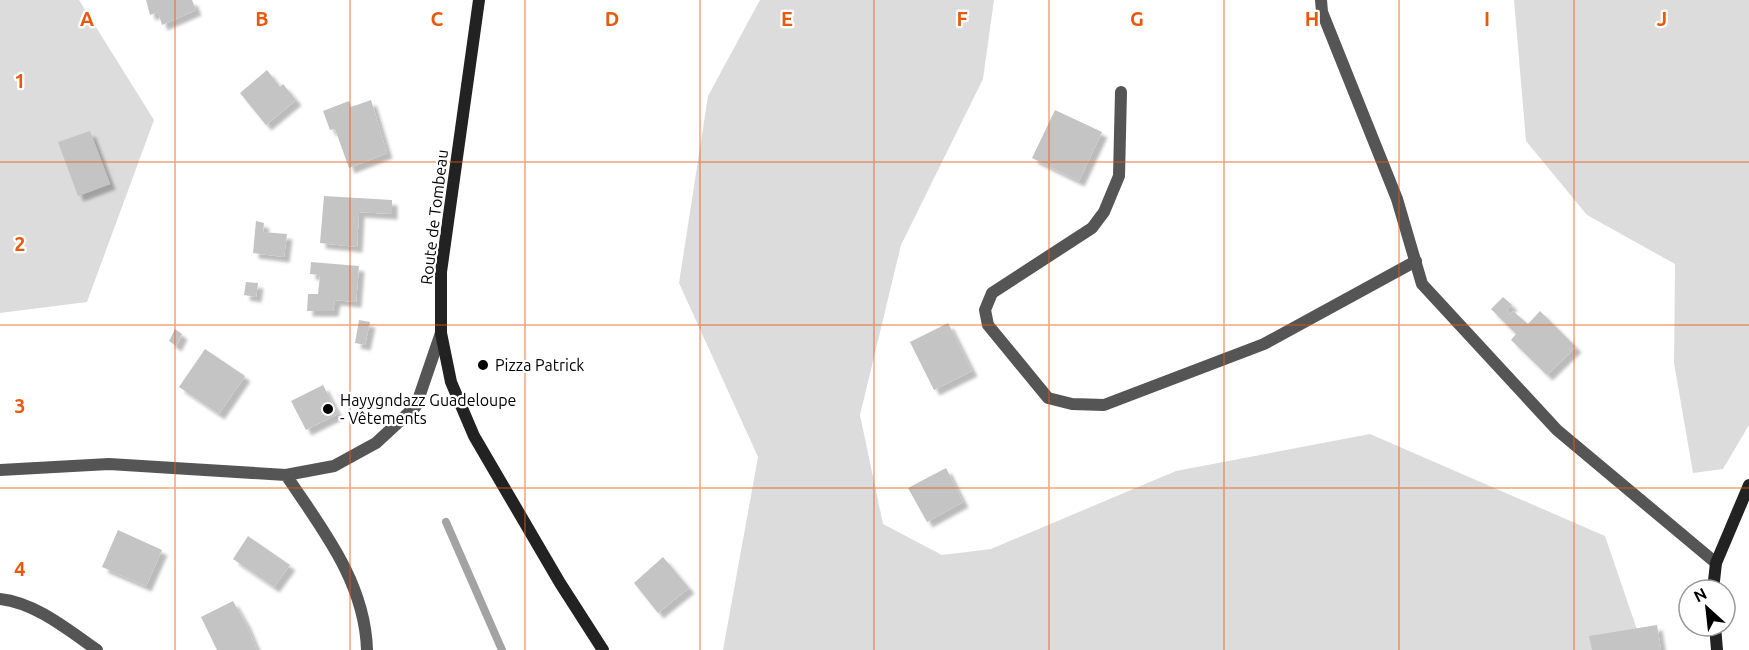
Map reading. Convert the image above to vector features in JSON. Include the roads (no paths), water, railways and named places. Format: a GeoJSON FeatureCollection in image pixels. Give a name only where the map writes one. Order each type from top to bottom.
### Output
{"type":"FeatureCollection","features":[{"type":"Feature","properties":{"kind":"main road","name":"Route de Tombeau"},"geometry":{"type":"LineString","coordinates":[[479,0],[441,272],[441,333],[451,382],[474,436],[560,583],[603,650]]}},
{"type":"Feature","properties":{"kind":"main road"},"geometry":{"type":"LineString","coordinates":[[1714,578],[1716,563],[1749,484]]}},
{"type":"Feature","properties":{"kind":"street"},"geometry":{"type":"LineString","coordinates":[[1321,0],[1326,22],[1397,199],[1422,284],[1557,430],[1716,563]]}},
{"type":"Feature","properties":{"kind":"street"},"geometry":{"type":"LineString","coordinates":[[1121,92],[1119,176],[1104,212],[1092,228],[992,293],[985,310],[988,325],[1048,398],[1072,404],[1104,405],[1264,344],[1416,261]]}},
{"type":"Feature","properties":{"kind":"street"},"geometry":{"type":"LineString","coordinates":[[0,470],[109,464],[286,475],[334,466],[376,442],[416,406],[441,333]]}},
{"type":"Feature","properties":{"kind":"street"},"geometry":{"type":"LineString","coordinates":[[286,475],[337,551],[358,595],[367,650]]}},
{"type":"Feature","properties":{"kind":"street"},"geometry":{"type":"LineString","coordinates":[[0,599],[9,600],[56,621],[97,650]]}},
{"type":"Feature","properties":{"kind":"waterway"},"geometry":{"type":"LineString","coordinates":[[446,522],[502,650]]}},
{"type":"Feature","properties":{"kind":"place","name":"Pizza Patrick"},"geometry":{"type":"Point","coordinates":[483,365]}},
{"type":"Feature","properties":{"kind":"place","name":"Hayygndazz Guadeloupe - Vêtements"},"geometry":{"type":"Point","coordinates":[328,409]}}]}
